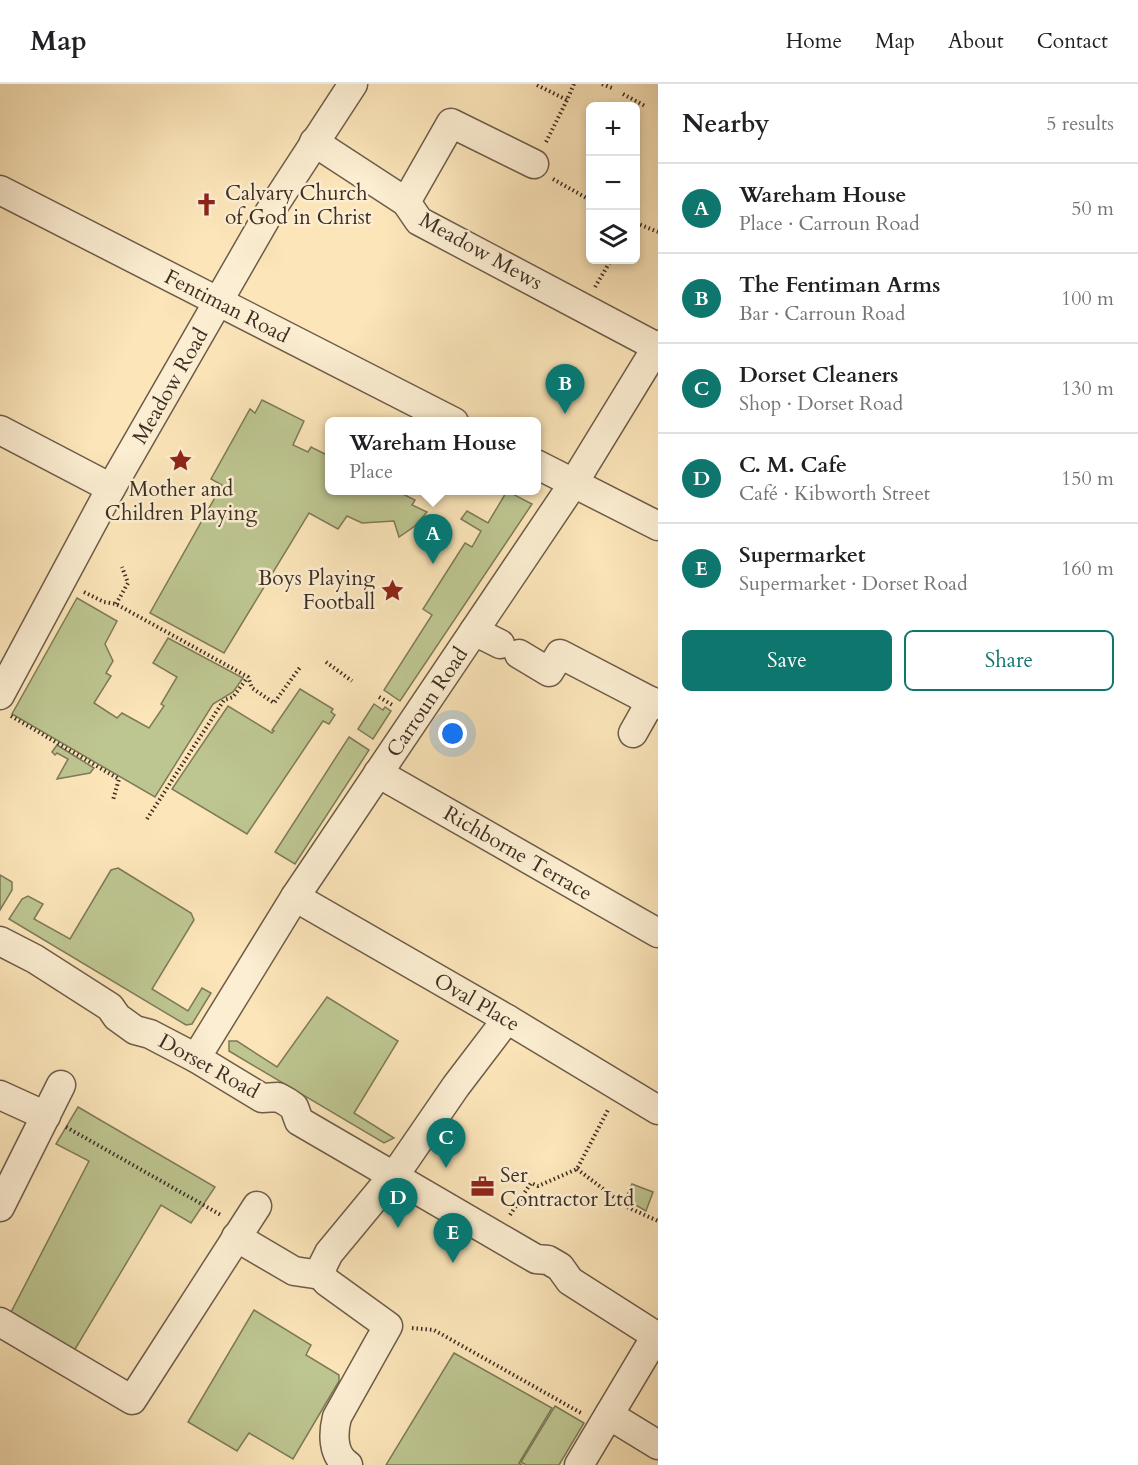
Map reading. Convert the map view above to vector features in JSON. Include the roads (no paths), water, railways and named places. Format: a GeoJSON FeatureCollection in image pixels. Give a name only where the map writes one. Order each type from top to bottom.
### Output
{"type":"FeatureCollection","features":[{"type":"Feature","properties":{"kind":"street","name":"Meadow Road"},"geometry":{"type":"LineString","coordinates":[[3,704],[111,488],[269,213],[353,84]]}},
{"type":"Feature","properties":{"kind":"street"},"geometry":{"type":"LineString","coordinates":[[405,202],[451,123],[534,164]]}},
{"type":"Feature","properties":{"kind":"street","name":"Meadow Mews"},"geometry":{"type":"LineString","coordinates":[[314,142],[405,202],[419,221],[658,346]]}},
{"type":"Feature","properties":{"kind":"street","name":"Fentiman Road"},"geometry":{"type":"LineString","coordinates":[[0,190],[444,417]]}},
{"type":"Feature","properties":{"kind":"street","name":"Carroun Road"},"geometry":{"type":"LineString","coordinates":[[196,1058],[295,897],[573,484],[658,346]]}},
{"type":"Feature","properties":{"kind":"street"},"geometry":{"type":"LineString","coordinates":[[0,430],[111,488]]}},
{"type":"Feature","properties":{"kind":"street"},"geometry":{"type":"LineString","coordinates":[[541,466],[658,526]]}},
{"type":"Feature","properties":{"kind":"street"},"geometry":{"type":"LineString","coordinates":[[474,631],[549,672],[560,654],[654,703],[633,733]]}},
{"type":"Feature","properties":{"kind":"street","name":"Richborne Terrace"},"geometry":{"type":"LineString","coordinates":[[378,773],[658,933]]}},
{"type":"Feature","properties":{"kind":"street","name":"Oval Place"},"geometry":{"type":"LineString","coordinates":[[295,897],[507,1019],[658,1110]]}},
{"type":"Feature","properties":{"kind":"street","name":"Dorset Road"},"geometry":{"type":"LineString","coordinates":[[3,951],[35,959],[110,1008],[117,1017],[135,1030],[150,1034],[196,1058],[262,1098],[278,1097],[287,1102],[294,1107],[298,1121],[536,1259],[548,1260],[560,1267],[570,1281],[657,1337]]}},
{"type":"Feature","properties":{"kind":"street"},"geometry":{"type":"LineString","coordinates":[[321,1275],[329,1252],[392,1176],[507,1019]]}},
{"type":"Feature","properties":{"kind":"street"},"geometry":{"type":"LineString","coordinates":[[0,1208],[61,1085]]}},
{"type":"Feature","properties":{"kind":"street"},"geometry":{"type":"LineString","coordinates":[[0,1095],[46,1116]]}},
{"type":"Feature","properties":{"kind":"street"},"geometry":{"type":"LineString","coordinates":[[0,1322],[132,1400],[245,1223],[294,1271],[321,1275],[327,1282],[388,1326],[337,1417],[333,1431],[334,1444],[343,1462],[348,1465]]}},
{"type":"Feature","properties":{"kind":"street"},"geometry":{"type":"LineString","coordinates":[[579,1465],[657,1337]]}},
{"type":"Feature","properties":{"kind":"street"},"geometry":{"type":"LineString","coordinates":[[606,1420],[658,1445]]}},
{"type":"Feature","properties":{"kind":"place","name":"Calvary Church of God in Christ"},"geometry":{"type":"Point","coordinates":[207,205]}},
{"type":"Feature","properties":{"kind":"place","name":"The Fentiman Arms"},"geometry":{"type":"Point","coordinates":[565,414]}},
{"type":"Feature","properties":{"kind":"place","name":"Mother and Children Playing"},"geometry":{"type":"Point","coordinates":[181,461]}},
{"type":"Feature","properties":{"kind":"place","name":"Wareham House"},"geometry":{"type":"Point","coordinates":[433,564]}},
{"type":"Feature","properties":{"kind":"place","name":"Boys Playing Football"},"geometry":{"type":"Point","coordinates":[393,590]}},
{"type":"Feature","properties":{"kind":"place","name":"Dorset Cleaners"},"geometry":{"type":"Point","coordinates":[446,1168]}},
{"type":"Feature","properties":{"kind":"place","name":"Ser Contractor Ltd"},"geometry":{"type":"Point","coordinates":[482,1187]}},
{"type":"Feature","properties":{"kind":"place","name":"C. M. Cafe"},"geometry":{"type":"Point","coordinates":[398,1228]}},
{"type":"Feature","properties":{"kind":"place","name":"Supermarket"},"geometry":{"type":"Point","coordinates":[453,1263]}}]}
